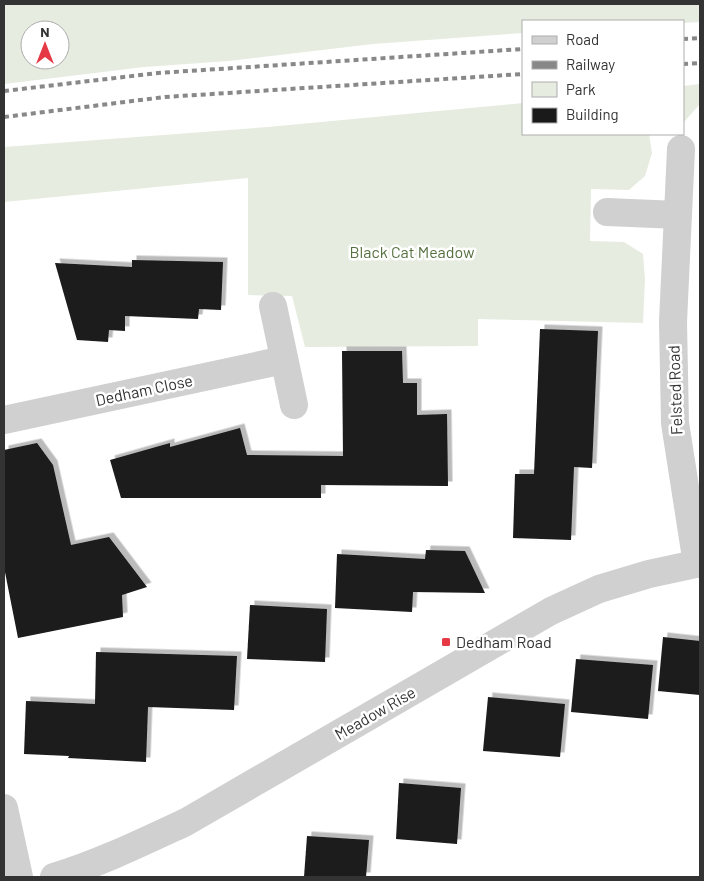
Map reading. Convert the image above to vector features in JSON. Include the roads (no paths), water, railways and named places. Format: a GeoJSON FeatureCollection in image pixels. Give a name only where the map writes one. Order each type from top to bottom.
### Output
{"type":"FeatureCollection","features":[{"type":"Feature","properties":{"kind":"street","name":"Felsted Road"},"geometry":{"type":"LineString","coordinates":[[680,149],[673,322],[675,423],[698,564]]}},
{"type":"Feature","properties":{"kind":"street"},"geometry":{"type":"LineString","coordinates":[[607,212],[678,214]]}},
{"type":"Feature","properties":{"kind":"street"},"geometry":{"type":"LineString","coordinates":[[273,306],[294,405]]}},
{"type":"Feature","properties":{"kind":"street","name":"Dedham Close"},"geometry":{"type":"LineString","coordinates":[[4,420],[284,360]]}},
{"type":"Feature","properties":{"kind":"street","name":"Meadow Rise"},"geometry":{"type":"LineString","coordinates":[[54,877],[130,848],[186,822],[551,611],[599,589],[649,574],[698,564]]}},
{"type":"Feature","properties":{"kind":"street"},"geometry":{"type":"LineString","coordinates":[[4,808],[19,877]]}},
{"type":"Feature","properties":{"kind":"railway"},"geometry":{"type":"LineString","coordinates":[[684,39],[700,38]]}},
{"type":"Feature","properties":{"kind":"railway"},"geometry":{"type":"LineString","coordinates":[[4,91],[158,73],[522,49]]}},
{"type":"Feature","properties":{"kind":"railway"},"geometry":{"type":"LineString","coordinates":[[684,64],[700,63]]}},
{"type":"Feature","properties":{"kind":"railway"},"geometry":{"type":"LineString","coordinates":[[4,117],[165,97],[522,74]]}},
{"type":"Feature","properties":{"kind":"place","name":"Dedham Road"},"geometry":{"type":"Point","coordinates":[446,642]}},
{"type":"Feature","properties":{"kind":"park label","name":"Black Cat Meadow"},"geometry":{"type":"Point","coordinates":[412,252]}}]}
